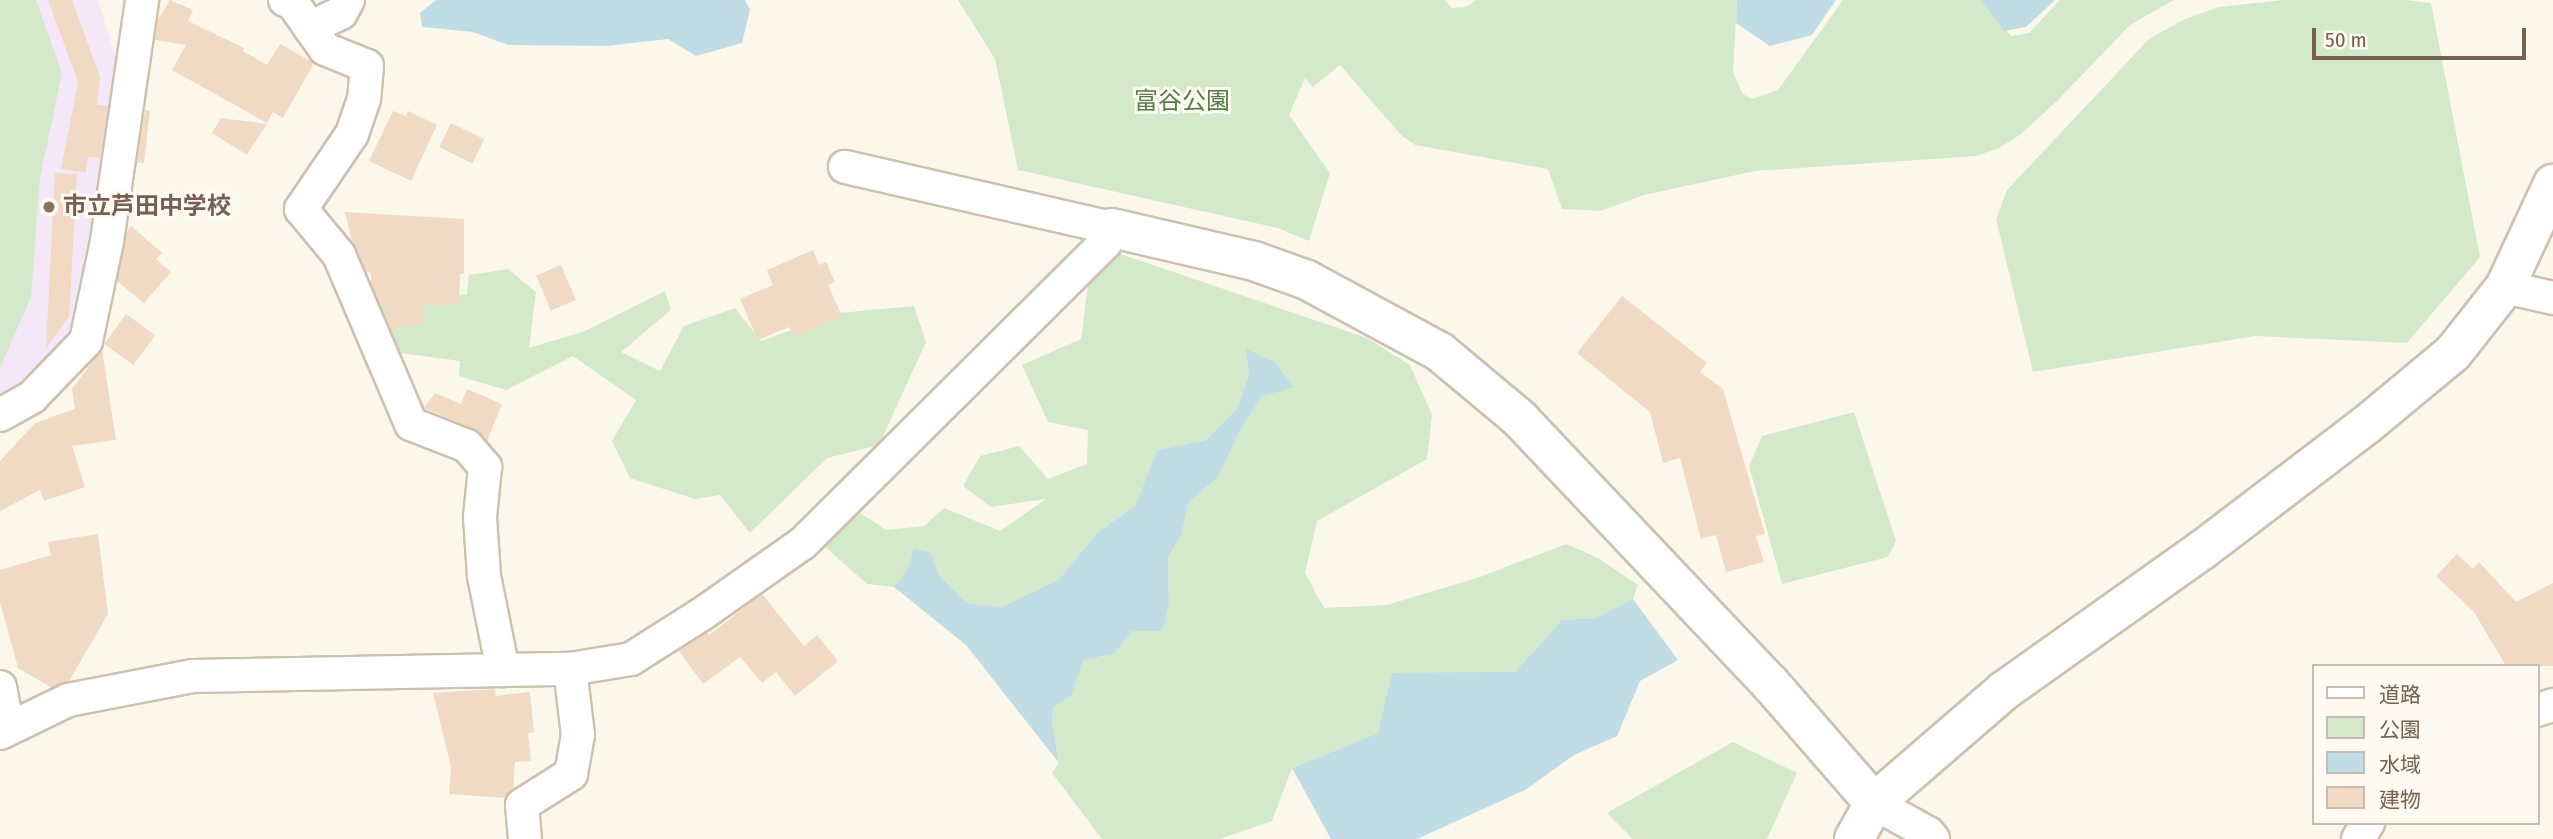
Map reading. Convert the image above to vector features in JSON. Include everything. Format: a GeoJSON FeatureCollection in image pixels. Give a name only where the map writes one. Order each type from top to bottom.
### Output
{"type":"FeatureCollection","features":[{"type":"Feature","properties":{"kind":"street"},"geometry":{"type":"LineString","coordinates":[[0,415],[32,397],[86,341],[107,241],[142,0]]}},
{"type":"Feature","properties":{"kind":"street"},"geometry":{"type":"LineString","coordinates":[[285,0],[292,2],[325,49],[367,66],[364,99],[352,134],[301,209],[340,255],[411,424],[467,446],[485,467],[480,517],[484,576],[503,670]]}},
{"type":"Feature","properties":{"kind":"street"},"geometry":{"type":"LineString","coordinates":[[310,28],[341,13],[348,0]]}},
{"type":"Feature","properties":{"kind":"street"},"geometry":{"type":"LineString","coordinates":[[845,167],[1254,261],[1307,280],[1440,352],[1519,418],[1769,682],[1874,803],[1928,833],[1933,839]]}},
{"type":"Feature","properties":{"kind":"street"},"geometry":{"type":"LineString","coordinates":[[1854,839],[1874,803],[2005,690],[2202,550],[2365,426],[2453,353],[2505,287],[2553,184]]}},
{"type":"Feature","properties":{"kind":"street"},"geometry":{"type":"LineString","coordinates":[[0,687],[4,730],[68,700],[193,676],[570,669],[631,659],[702,614],[803,543],[1105,243],[1112,228]]}},
{"type":"Feature","properties":{"kind":"street"},"geometry":{"type":"LineString","coordinates":[[2505,287],[2553,298]]}},
{"type":"Feature","properties":{"kind":"street"},"geometry":{"type":"LineString","coordinates":[[525,839],[522,806],[571,774],[578,734],[570,669]]}},
{"type":"Feature","properties":{"kind":"shaded area","name":"市立芦田中学校"},"geometry":{"type":"Polygon","coordinates":[[[0,0],[98,0],[122,78],[75,337],[53,366],[0,401],[0,0]]]}},
{"type":"Feature","properties":{"kind":"green space"},"geometry":{"type":"Polygon","coordinates":[[[0,0],[36,0],[62,73],[40,178],[31,297],[0,368],[0,0]]]}},
{"type":"Feature","properties":{"kind":"green space","name":"富谷公園"},"geometry":{"type":"Polygon","coordinates":[[[958,0],[1445,0],[1452,8],[1466,7],[1476,0],[1737,0],[1733,73],[1743,94],[1752,99],[1778,90],[1843,0],[1981,0],[2011,36],[2029,33],[2060,0],[2174,0],[2130,25],[2058,100],[2021,134],[1999,148],[1976,156],[1755,171],[1644,195],[1600,211],[1562,209],[1548,169],[1415,145],[1401,135],[1340,65],[1313,87],[1305,78],[1289,115],[1330,173],[1309,241],[1278,228],[1018,170],[995,59],[958,0]]]}},
{"type":"Feature","properties":{"kind":"green space"},"geometry":{"type":"Polygon","coordinates":[[[2283,0],[2404,0],[2431,3],[2480,257],[2407,343],[2255,336],[2033,372],[1996,219],[2007,190],[2149,39],[2185,19],[2219,7],[2283,0]]]}},
{"type":"Feature","properties":{"kind":"green space"},"geometry":{"type":"Polygon","coordinates":[[[1115,252],[1367,338],[1410,365],[1432,415],[1427,459],[1317,521],[1305,573],[1324,608],[1387,605],[1480,577],[1566,544],[1598,558],[1638,585],[1633,599],[1595,618],[1562,620],[1515,672],[1462,674],[1378,733],[1292,768],[1272,821],[1219,839],[1102,839],[1052,773],[1059,763],[1052,722],[1053,708],[1072,695],[1083,661],[1115,653],[1132,631],[1169,603],[1168,558],[1181,535],[1189,502],[1219,476],[1238,434],[1261,397],[1249,373],[1238,407],[1206,440],[1157,450],[1135,506],[1098,532],[1059,579],[1002,607],[967,603],[913,548],[909,566],[894,587],[867,584],[824,546],[854,509],[886,530],[924,526],[944,508],[1000,531],[1046,499],[991,507],[963,486],[980,456],[1019,446],[1048,479],[1087,464],[1088,430],[1048,422],[1022,365],[1081,339],[1088,285],[1115,252]]]}},
{"type":"Feature","properties":{"kind":"green space"},"geometry":{"type":"Polygon","coordinates":[[[508,269],[536,292],[529,348],[585,331],[665,291],[671,310],[621,352],[660,371],[684,326],[735,308],[761,341],[839,313],[914,306],[926,342],[879,445],[827,458],[750,533],[720,495],[695,499],[630,478],[612,441],[636,400],[573,356],[506,390],[459,376],[460,361],[386,351],[375,324],[377,304],[467,294],[469,275],[508,269]]]}},
{"type":"Feature","properties":{"kind":"green space"},"geometry":{"type":"Polygon","coordinates":[[[1854,412],[1896,541],[1888,557],[1782,584],[1749,466],[1762,436],[1854,412]]]}},
{"type":"Feature","properties":{"kind":"green space"},"geometry":{"type":"Polygon","coordinates":[[[1733,742],[1797,773],[1767,839],[1633,839],[1607,813],[1733,742]]]}},
{"type":"Feature","properties":{"kind":"water"},"geometry":{"type":"Polygon","coordinates":[[[436,0],[745,0],[750,10],[742,43],[696,56],[668,39],[606,46],[508,45],[473,32],[422,27],[420,13],[436,0]]]}},
{"type":"Feature","properties":{"kind":"water"},"geometry":{"type":"Polygon","coordinates":[[[1737,0],[1836,0],[1812,35],[1770,46],[1736,23],[1737,0]]]}},
{"type":"Feature","properties":{"kind":"water"},"geometry":{"type":"Polygon","coordinates":[[[1981,0],[2055,0],[2026,27],[2004,31],[1981,0]]]}},
{"type":"Feature","properties":{"kind":"water"},"geometry":{"type":"Polygon","coordinates":[[[1246,349],[1275,362],[1293,387],[1261,397],[1238,434],[1219,476],[1189,502],[1181,535],[1168,558],[1169,603],[1162,631],[1132,631],[1115,653],[1083,661],[1072,695],[1053,708],[1052,722],[1059,763],[966,645],[894,587],[909,566],[913,548],[930,552],[939,575],[967,603],[1002,607],[1059,579],[1098,532],[1135,506],[1157,450],[1206,440],[1238,407],[1249,373],[1246,349]]]}},
{"type":"Feature","properties":{"kind":"water"},"geometry":{"type":"Polygon","coordinates":[[[1633,599],[1678,660],[1640,681],[1617,736],[1574,755],[1525,790],[1417,839],[1331,839],[1292,768],[1378,733],[1392,673],[1515,672],[1562,620],[1595,618],[1633,599]]]}},
{"type":"Feature","properties":{"kind":"building"},"geometry":{"type":"Polygon","coordinates":[[[48,0],[72,0],[100,77],[97,105],[108,106],[100,158],[88,157],[86,173],[61,169],[78,82],[48,0]]]}},
{"type":"Feature","properties":{"kind":"building"},"geometry":{"type":"Polygon","coordinates":[[[170,0],[193,10],[188,21],[244,48],[243,51],[267,65],[280,44],[314,63],[283,118],[273,112],[267,123],[172,70],[186,45],[155,40],[158,20],[170,0]]]}},
{"type":"Feature","properties":{"kind":"building"},"geometry":{"type":"Polygon","coordinates":[[[145,110],[150,110],[144,163],[137,162],[145,110]]]}},
{"type":"Feature","properties":{"kind":"building"},"geometry":{"type":"Polygon","coordinates":[[[393,111],[406,116],[408,111],[437,125],[411,181],[369,161],[393,111]]]}},
{"type":"Feature","properties":{"kind":"building"},"geometry":{"type":"Polygon","coordinates":[[[221,118],[267,124],[247,155],[212,133],[221,118]]]}},
{"type":"Feature","properties":{"kind":"building"},"geometry":{"type":"Polygon","coordinates":[[[451,123],[484,139],[472,163],[439,147],[451,123]]]}},
{"type":"Feature","properties":{"kind":"building"},"geometry":{"type":"Polygon","coordinates":[[[55,173],[77,174],[69,317],[46,348],[55,173]]]}},
{"type":"Feature","properties":{"kind":"building"},"geometry":{"type":"Polygon","coordinates":[[[345,212],[464,219],[464,274],[460,274],[459,305],[424,305],[424,323],[391,329],[383,305],[380,304],[371,284],[371,273],[366,272],[352,242],[345,212]]]}},
{"type":"Feature","properties":{"kind":"building"},"geometry":{"type":"Polygon","coordinates":[[[131,226],[162,253],[156,259],[171,272],[144,303],[117,281],[127,231],[131,226]]]}},
{"type":"Feature","properties":{"kind":"building"},"geometry":{"type":"Polygon","coordinates":[[[813,250],[819,265],[826,262],[835,282],[828,285],[842,316],[794,337],[789,327],[758,340],[740,299],[773,285],[767,270],[813,250]]]}},
{"type":"Feature","properties":{"kind":"building"},"geometry":{"type":"Polygon","coordinates":[[[561,265],[576,300],[551,311],[536,276],[561,265]]]}},
{"type":"Feature","properties":{"kind":"building"},"geometry":{"type":"Polygon","coordinates":[[[1622,296],[1707,363],[1700,372],[1723,389],[1765,534],[1756,536],[1764,562],[1726,572],[1716,535],[1701,539],[1680,458],[1663,463],[1650,412],[1577,353],[1622,296]]]}},
{"type":"Feature","properties":{"kind":"building"},"geometry":{"type":"Polygon","coordinates":[[[126,314],[155,335],[133,365],[104,344],[126,314]]]}},
{"type":"Feature","properties":{"kind":"building"},"geometry":{"type":"Polygon","coordinates":[[[102,349],[116,440],[72,446],[85,487],[44,501],[40,490],[0,511],[0,461],[35,423],[75,409],[72,389],[102,349]]]}},
{"type":"Feature","properties":{"kind":"building"},"geometry":{"type":"Polygon","coordinates":[[[467,389],[502,404],[487,441],[474,429],[424,408],[435,393],[461,404],[467,389]]]}},
{"type":"Feature","properties":{"kind":"building"},"geometry":{"type":"Polygon","coordinates":[[[98,534],[108,614],[69,681],[52,688],[18,668],[0,602],[0,570],[51,555],[48,542],[98,534]]]}},
{"type":"Feature","properties":{"kind":"building"},"geometry":{"type":"Polygon","coordinates":[[[2457,554],[2473,569],[2479,562],[2516,602],[2553,583],[2553,666],[2505,664],[2474,612],[2436,576],[2457,554]]]}},
{"type":"Feature","properties":{"kind":"building"},"geometry":{"type":"Polygon","coordinates":[[[762,594],[804,646],[817,635],[838,661],[795,696],[776,672],[762,683],[740,657],[703,684],[679,651],[707,632],[709,635],[762,594]]]}},
{"type":"Feature","properties":{"kind":"building"},"geometry":{"type":"Polygon","coordinates":[[[495,689],[496,696],[530,692],[534,732],[528,733],[531,761],[515,762],[513,789],[505,798],[449,794],[451,767],[433,693],[495,689]]]}},
{"type":"Feature","properties":{"kind":"place","name":"市立芦田中学校"},"geometry":{"type":"Point","coordinates":[49,207]}}]}
